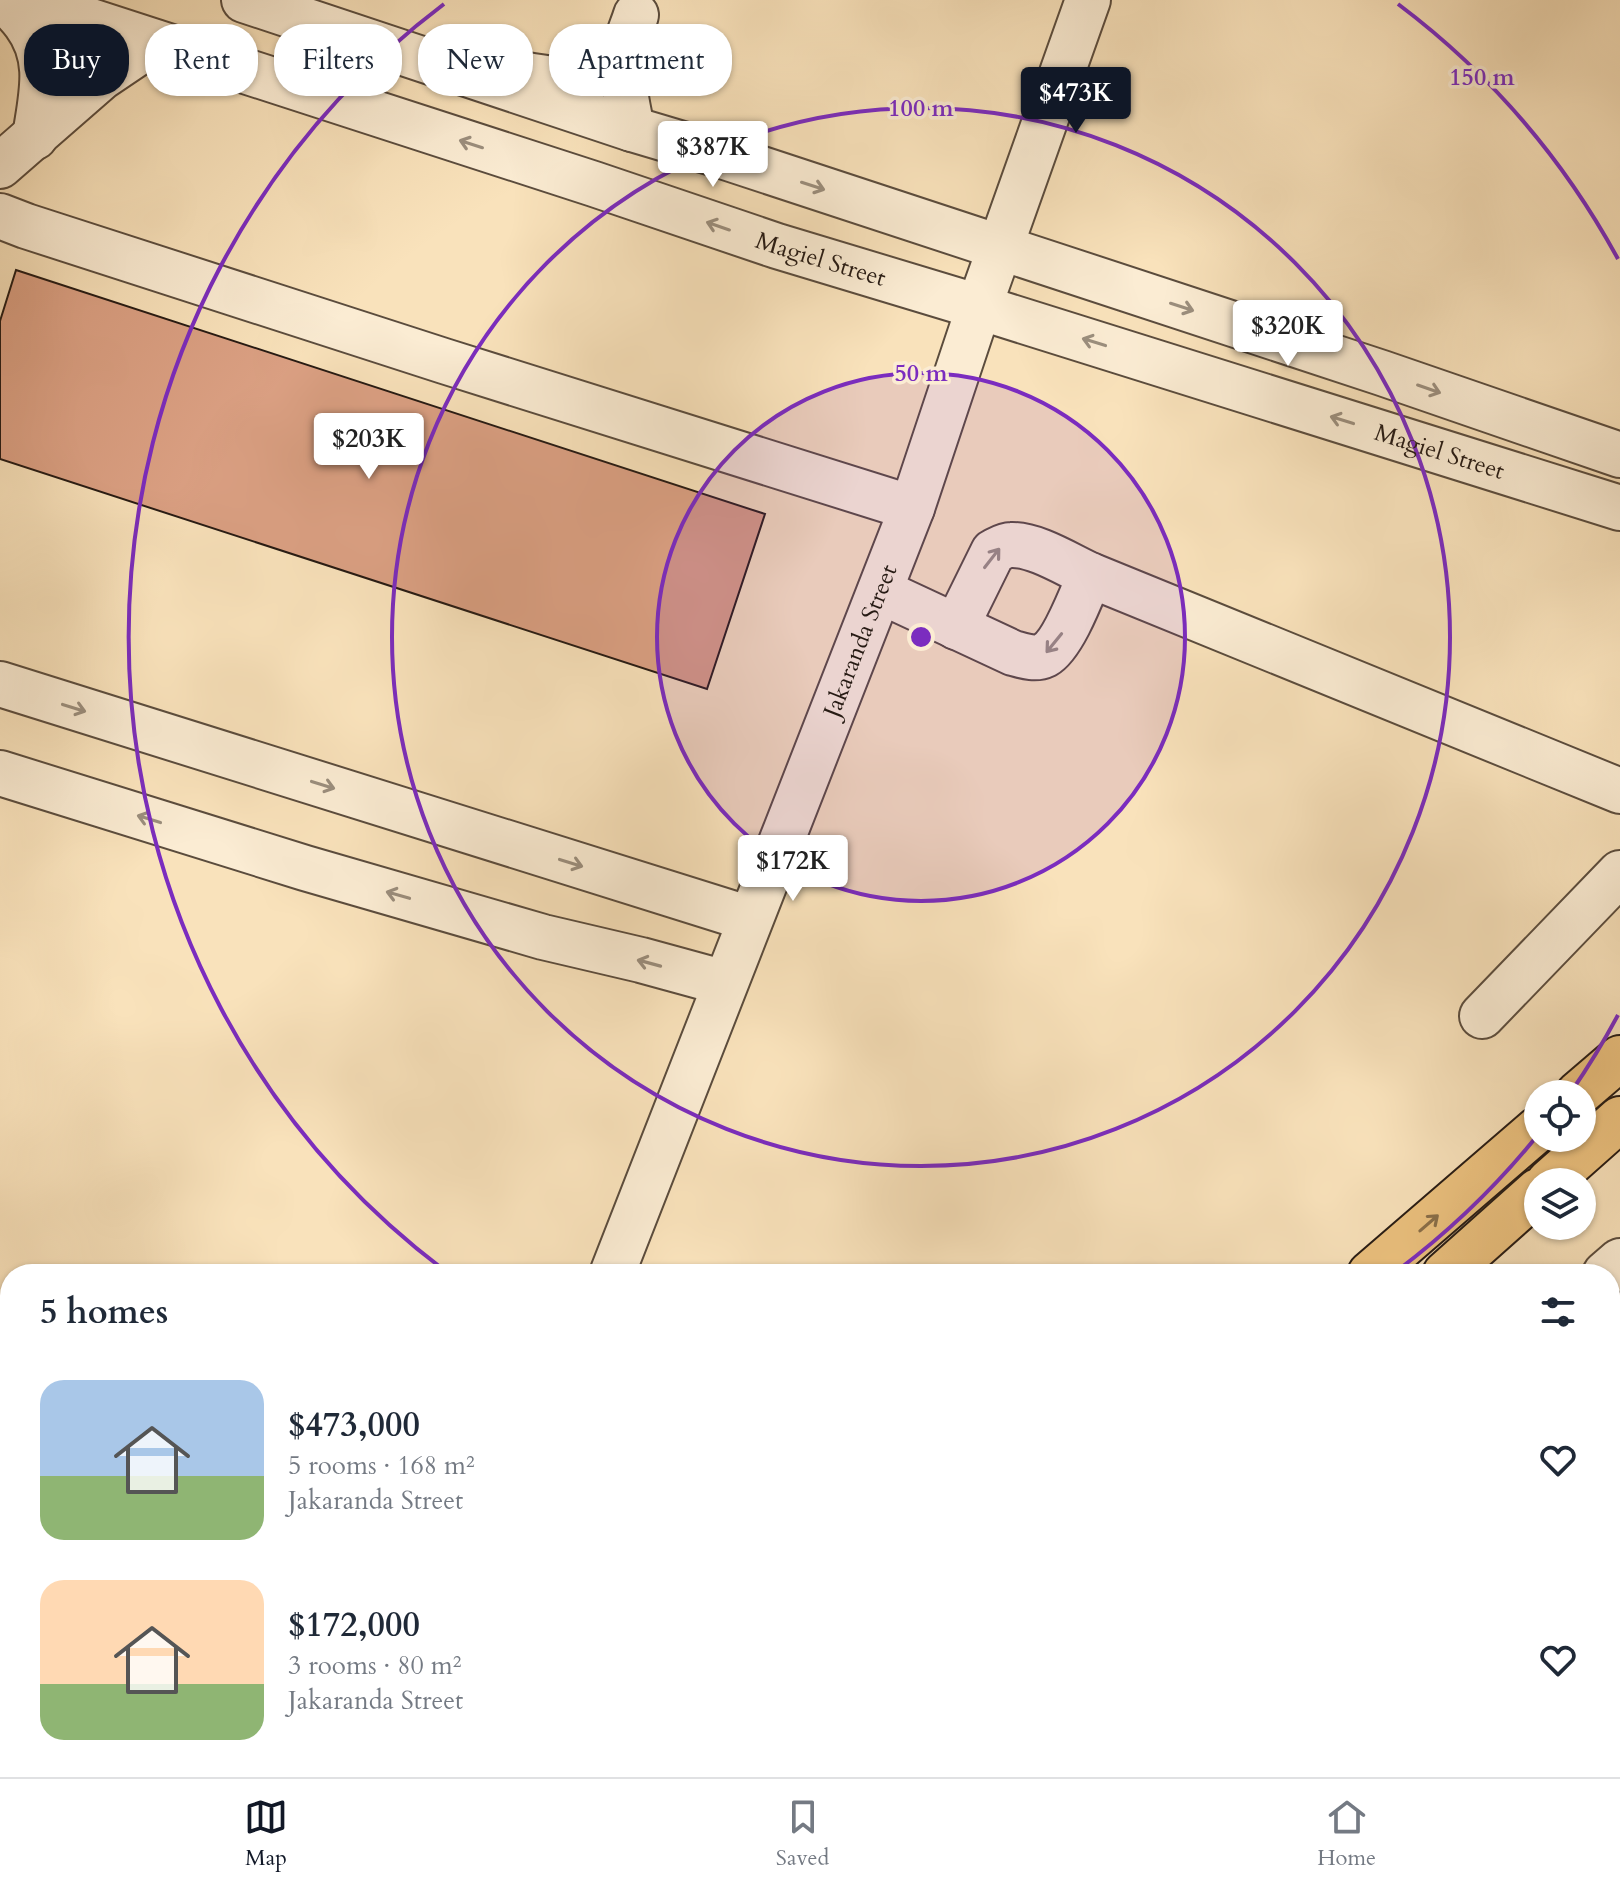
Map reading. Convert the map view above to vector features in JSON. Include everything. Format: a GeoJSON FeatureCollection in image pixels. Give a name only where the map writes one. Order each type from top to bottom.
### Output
{"type":"FeatureCollection","features":[{"type":"Feature","properties":{"kind":"main road"},"geometry":{"type":"LineString","coordinates":[[1594,1080],[1620,1058]]}},
{"type":"Feature","properties":{"kind":"main road"},"geometry":{"type":"LineString","coordinates":[[1565,1168],[1620,1119]]}},
{"type":"Feature","properties":{"kind":"main road"},"geometry":{"type":"LineString","coordinates":[[1382,1264],[1524,1141]]}},
{"type":"Feature","properties":{"kind":"main road"},"geometry":{"type":"LineString","coordinates":[[1456,1264],[1524,1203]]}},
{"type":"Feature","properties":{"kind":"street"},"geometry":{"type":"LineString","coordinates":[[4,0],[25,22],[37,42],[43,62],[35,137]]}},
{"type":"Feature","properties":{"kind":"street","name":"Magiel Street"},"geometry":{"type":"LineString","coordinates":[[26,0],[145,39]]}},
{"type":"Feature","properties":{"kind":"street"},"geometry":{"type":"LineString","coordinates":[[244,0],[418,58]]}},
{"type":"Feature","properties":{"kind":"street","name":"Jakaranda Street"},"geometry":{"type":"LineString","coordinates":[[616,1264],[912,508],[979,307],[1088,0]]}},
{"type":"Feature","properties":{"kind":"street"},"geometry":{"type":"LineString","coordinates":[[533,76],[590,76],[604,68],[631,31],[625,94],[632,129]]}},
{"type":"Feature","properties":{"kind":"street"},"geometry":{"type":"LineString","coordinates":[[0,166],[102,77],[145,48]]}},
{"type":"Feature","properties":{"kind":"street","name":"Magiel Street"},"geometry":{"type":"LineString","coordinates":[[258,76],[777,246],[1620,508]]}},
{"type":"Feature","properties":{"kind":"street"},"geometry":{"type":"LineString","coordinates":[[533,96],[1382,373],[1620,455]]}},
{"type":"Feature","properties":{"kind":"street"},"geometry":{"type":"LineString","coordinates":[[0,216],[444,361],[912,508]]}},
{"type":"Feature","properties":{"kind":"street"},"geometry":{"type":"LineString","coordinates":[[956,627],[993,552],[1011,545],[1029,548],[1620,791]]}},
{"type":"Feature","properties":{"kind":"street"},"geometry":{"type":"LineString","coordinates":[[880,591],[1029,658],[1044,656],[1053,648],[1065,630],[1090,575]]}},
{"type":"Feature","properties":{"kind":"street"},"geometry":{"type":"LineString","coordinates":[[0,684],[750,919]]}},
{"type":"Feature","properties":{"kind":"street"},"geometry":{"type":"LineString","coordinates":[[0,773],[305,868],[528,933],[725,983]]}},
{"type":"Feature","properties":{"kind":"street"},"geometry":{"type":"LineString","coordinates":[[1482,1016],[1620,873]]}},
{"type":"Feature","properties":{"kind":"building"},"geometry":{"type":"Polygon","coordinates":[[[16,270],[765,514],[707,689],[0,459],[0,321],[16,270]]]}}]}
